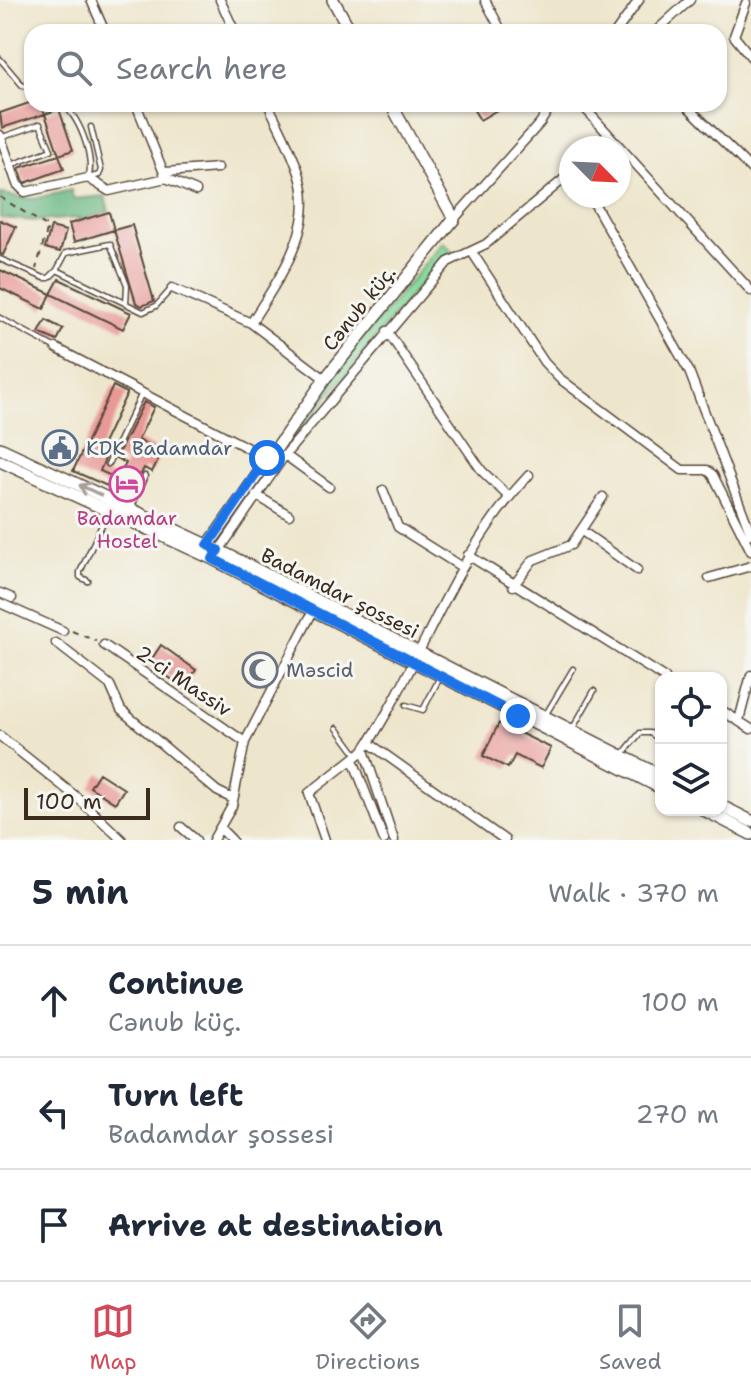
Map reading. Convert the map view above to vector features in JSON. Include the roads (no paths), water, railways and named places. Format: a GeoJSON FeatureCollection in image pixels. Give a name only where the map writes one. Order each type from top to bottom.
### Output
{"type":"FeatureCollection","features":[{"type":"Feature","properties":{"kind":"main road"},"geometry":{"type":"LineString","coordinates":[[333,0],[346,24]]}},
{"type":"Feature","properties":{"kind":"main road"},"geometry":{"type":"LineString","coordinates":[[395,112],[454,219]]}},
{"type":"Feature","properties":{"kind":"main road","name":"Cənub küç."},"geometry":{"type":"LineString","coordinates":[[211,552],[267,458],[325,379],[454,219]]}},
{"type":"Feature","properties":{"kind":"main road","name":"Badamdar şossesi"},"geometry":{"type":"LineString","coordinates":[[0,448],[131,509],[416,658],[440,677],[643,772],[655,775]]}},
{"type":"Feature","properties":{"kind":"main road","name":"Badamdar şossesi"},"geometry":{"type":"LineString","coordinates":[[0,461],[108,511],[211,552],[313,611],[544,716],[621,755],[655,783]]}},
{"type":"Feature","properties":{"kind":"main road"},"geometry":{"type":"LineString","coordinates":[[727,809],[751,821]]}},
{"type":"Feature","properties":{"kind":"main road"},"geometry":{"type":"LineString","coordinates":[[716,816],[751,834]]}},
{"type":"Feature","properties":{"kind":"street"},"geometry":{"type":"LineString","coordinates":[[91,0],[102,24]]}},
{"type":"Feature","properties":{"kind":"street"},"geometry":{"type":"LineString","coordinates":[[220,0],[231,24]]}},
{"type":"Feature","properties":{"kind":"street"},"geometry":{"type":"LineString","coordinates":[[485,0],[498,24]]}},
{"type":"Feature","properties":{"kind":"street"},"geometry":{"type":"LineString","coordinates":[[622,24],[639,0]]}},
{"type":"Feature","properties":{"kind":"street"},"geometry":{"type":"LineString","coordinates":[[664,24],[690,0]]}},
{"type":"Feature","properties":{"kind":"street"},"geometry":{"type":"LineString","coordinates":[[745,3],[734,36],[751,57]]}},
{"type":"Feature","properties":{"kind":"street"},"geometry":{"type":"LineString","coordinates":[[139,112],[166,175],[196,191]]}},
{"type":"Feature","properties":{"kind":"street"},"geometry":{"type":"LineString","coordinates":[[251,323],[288,262],[299,239],[303,216],[300,175],[272,112]]}},
{"type":"Feature","properties":{"kind":"street","name":"Cənub küç."},"geometry":{"type":"LineString","coordinates":[[454,219],[547,112]]}},
{"type":"Feature","properties":{"kind":"street"},"geometry":{"type":"LineString","coordinates":[[588,112],[608,136]]}},
{"type":"Feature","properties":{"kind":"street"},"geometry":{"type":"LineString","coordinates":[[693,112],[751,169]]}},
{"type":"Feature","properties":{"kind":"street"},"geometry":{"type":"LineString","coordinates":[[1,136],[17,184],[25,192],[88,178],[109,191],[166,175],[218,168]]}},
{"type":"Feature","properties":{"kind":"street"},"geometry":{"type":"LineString","coordinates":[[631,162],[751,291]]}},
{"type":"Feature","properties":{"kind":"street","name":"Cənub küç."},"geometry":{"type":"LineString","coordinates":[[211,552],[285,455],[448,262],[486,244],[559,183]]}},
{"type":"Feature","properties":{"kind":"street"},"geometry":{"type":"LineString","coordinates":[[597,208],[689,371],[751,534]]}},
{"type":"Feature","properties":{"kind":"street"},"geometry":{"type":"LineString","coordinates":[[472,252],[544,362],[559,378],[682,470],[707,470],[713,475],[751,551]]}},
{"type":"Feature","properties":{"kind":"street"},"geometry":{"type":"LineString","coordinates":[[172,288],[251,323],[325,379]]}},
{"type":"Feature","properties":{"kind":"street"},"geometry":{"type":"LineString","coordinates":[[387,331],[482,471],[508,496]]}},
{"type":"Feature","properties":{"kind":"street"},"geometry":{"type":"LineString","coordinates":[[56,348],[267,458]]}},
{"type":"Feature","properties":{"kind":"street"},"geometry":{"type":"LineString","coordinates":[[285,455],[329,487]]}},
{"type":"Feature","properties":{"kind":"street"},"geometry":{"type":"LineString","coordinates":[[325,840],[309,803],[309,793],[361,752],[416,658],[460,566],[508,496],[529,475]]}},
{"type":"Feature","properties":{"kind":"street"},"geometry":{"type":"LineString","coordinates":[[383,490],[398,527],[460,566]]}},
{"type":"Feature","properties":{"kind":"street"},"geometry":{"type":"LineString","coordinates":[[256,495],[289,515]]}},
{"type":"Feature","properties":{"kind":"street"},"geometry":{"type":"LineString","coordinates":[[513,586],[533,560],[571,545],[603,497]]}},
{"type":"Feature","properties":{"kind":"street"},"geometry":{"type":"LineString","coordinates":[[582,531],[637,570]]}},
{"type":"Feature","properties":{"kind":"street"},"geometry":{"type":"LineString","coordinates":[[468,555],[513,586],[655,672]]}},
{"type":"Feature","properties":{"kind":"street"},"geometry":{"type":"LineString","coordinates":[[709,578],[751,566]]}},
{"type":"Feature","properties":{"kind":"street"},"geometry":{"type":"LineString","coordinates":[[0,593],[12,598]]}},
{"type":"Feature","properties":{"kind":"street"},"geometry":{"type":"LineString","coordinates":[[0,603],[63,631]]}},
{"type":"Feature","properties":{"kind":"street"},"geometry":{"type":"LineString","coordinates":[[213,840],[222,830],[233,799],[245,742],[313,611]]}},
{"type":"Feature","properties":{"kind":"street"},"geometry":{"type":"LineString","coordinates":[[56,643],[110,685],[121,710],[217,791],[233,799]]}},
{"type":"Feature","properties":{"kind":"street","name":"2-ci Massiv"},"geometry":{"type":"LineString","coordinates":[[104,645],[245,742]]}},
{"type":"Feature","properties":{"kind":"street"},"geometry":{"type":"LineString","coordinates":[[739,720],[751,675]]}},
{"type":"Feature","properties":{"kind":"street"},"geometry":{"type":"LineString","coordinates":[[727,713],[751,729]]}},
{"type":"Feature","properties":{"kind":"street"},"geometry":{"type":"LineString","coordinates":[[0,736],[79,799],[122,840]]}},
{"type":"Feature","properties":{"kind":"street"},"geometry":{"type":"LineString","coordinates":[[361,752],[384,840]]}},
{"type":"Feature","properties":{"kind":"street"},"geometry":{"type":"LineString","coordinates":[[361,752],[394,840]]}},
{"type":"Feature","properties":{"kind":"street"},"geometry":{"type":"LineString","coordinates":[[361,752],[505,840]]}},
{"type":"Feature","properties":{"kind":"street"},"geometry":{"type":"LineString","coordinates":[[181,827],[196,840]]}},
{"type":"Feature","properties":{"kind":"street"},"geometry":{"type":"LineString","coordinates":[[222,830],[232,840]]}},
{"type":"Feature","properties":{"kind":"lane"},"geometry":{"type":"LineString","coordinates":[[0,59],[24,86]]}},
{"type":"Feature","properties":{"kind":"lane"},"geometry":{"type":"LineString","coordinates":[[72,112],[91,165],[88,178]]}},
{"type":"Feature","properties":{"kind":"lane"},"geometry":{"type":"LineString","coordinates":[[1,136],[40,124],[51,150],[11,165]]}},
{"type":"Feature","properties":{"kind":"lane"},"geometry":{"type":"LineString","coordinates":[[88,178],[101,173],[91,127]]}},
{"type":"Feature","properties":{"kind":"lane"},"geometry":{"type":"LineString","coordinates":[[0,259],[49,278],[66,253],[110,244],[127,285],[126,304]]}},
{"type":"Feature","properties":{"kind":"lane"},"geometry":{"type":"LineString","coordinates":[[57,270],[138,311],[150,310],[172,288]]}},
{"type":"Feature","properties":{"kind":"lane"},"geometry":{"type":"LineString","coordinates":[[0,318],[56,348]]}},
{"type":"Feature","properties":{"kind":"lane"},"geometry":{"type":"LineString","coordinates":[[108,464],[142,393]]}},
{"type":"Feature","properties":{"kind":"lane"},"geometry":{"type":"LineString","coordinates":[[131,509],[145,476]]}},
{"type":"Feature","properties":{"kind":"lane"},"geometry":{"type":"LineString","coordinates":[[88,581],[80,577],[80,572],[108,511]]}},
{"type":"Feature","properties":{"kind":"lane"},"geometry":{"type":"LineString","coordinates":[[544,716],[573,669]]}},
{"type":"Feature","properties":{"kind":"lane"},"geometry":{"type":"LineString","coordinates":[[406,705],[423,710],[440,677]]}},
{"type":"Feature","properties":{"kind":"lane"},"geometry":{"type":"LineString","coordinates":[[572,730],[594,691]]}},
{"type":"Feature","properties":{"kind":"lane"},"geometry":{"type":"LineString","coordinates":[[337,728],[361,752]]}},
{"type":"Feature","properties":{"kind":"lane"},"geometry":{"type":"LineString","coordinates":[[621,755],[640,733],[655,736]]}},
{"type":"Feature","properties":{"kind":"place","name":"KDK Badamdar"},"geometry":{"type":"Point","coordinates":[60,448]}},
{"type":"Feature","properties":{"kind":"place","name":"Badamdar Hostel"},"geometry":{"type":"Point","coordinates":[127,484]}},
{"type":"Feature","properties":{"kind":"place","name":"Məscid"},"geometry":{"type":"Point","coordinates":[260,670]}}]}
